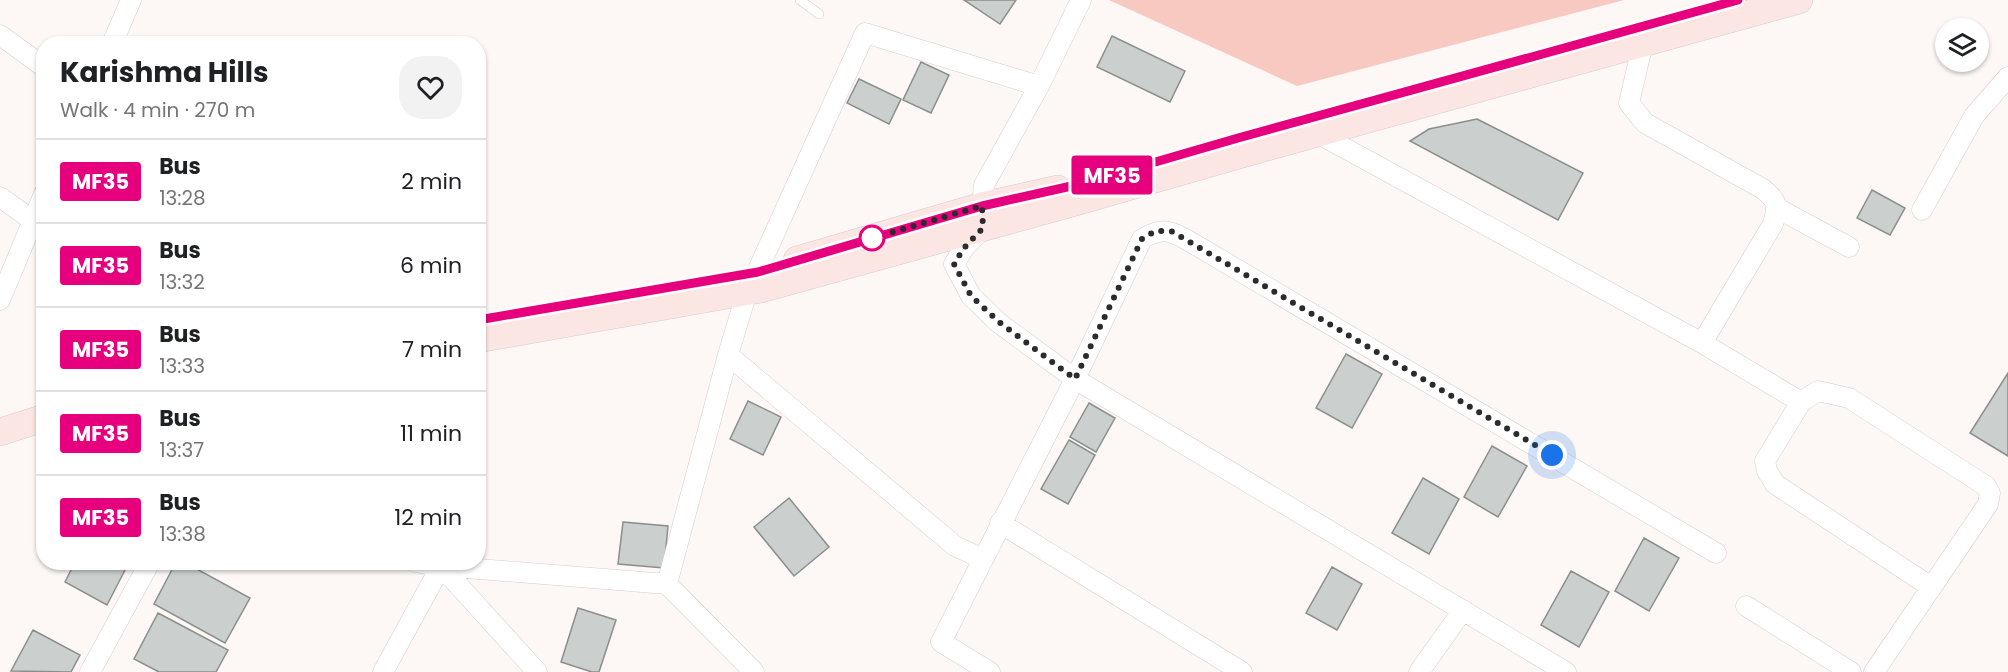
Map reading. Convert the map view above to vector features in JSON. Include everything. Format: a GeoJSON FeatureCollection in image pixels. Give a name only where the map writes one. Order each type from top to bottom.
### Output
{"type":"FeatureCollection","features":[{"type":"Feature","properties":{"kind":"main road"},"geometry":{"type":"LineString","coordinates":[[982,217],[1076,185],[1238,138],[1738,0]]}},
{"type":"Feature","properties":{"kind":"main road"},"geometry":{"type":"LineString","coordinates":[[486,337],[752,282],[982,217],[1317,133],[1799,0]]}},
{"type":"Feature","properties":{"kind":"main road"},"geometry":{"type":"LineString","coordinates":[[486,319],[752,282]]}},
{"type":"Feature","properties":{"kind":"main road"},"geometry":{"type":"LineString","coordinates":[[0,413],[36,402]]}},
{"type":"Feature","properties":{"kind":"main road"},"geometry":{"type":"LineString","coordinates":[[0,432],[36,421]]}},
{"type":"Feature","properties":{"kind":"street"},"geometry":{"type":"LineString","coordinates":[[115,36],[130,0]]}},
{"type":"Feature","properties":{"kind":"street"},"geometry":{"type":"LineString","coordinates":[[1081,0],[1040,86],[984,185],[982,217],[954,264],[971,296],[999,322],[1075,379],[1566,672]]}},
{"type":"Feature","properties":{"kind":"street"},"geometry":{"type":"LineString","coordinates":[[668,584],[728,355],[752,282],[865,33],[1040,86]]}},
{"type":"Feature","properties":{"kind":"street"},"geometry":{"type":"LineString","coordinates":[[0,35],[36,62]]}},
{"type":"Feature","properties":{"kind":"street"},"geometry":{"type":"LineString","coordinates":[[1643,43],[1629,103],[1645,123],[1763,189],[1772,196],[1777,208],[1773,224],[1702,343]]}},
{"type":"Feature","properties":{"kind":"street"},"geometry":{"type":"LineString","coordinates":[[1922,210],[1974,116],[2008,77]]}},
{"type":"Feature","properties":{"kind":"street"},"geometry":{"type":"LineString","coordinates":[[1317,133],[1702,343],[1801,402]]}},
{"type":"Feature","properties":{"kind":"street"},"geometry":{"type":"LineString","coordinates":[[0,197],[32,220]]}},
{"type":"Feature","properties":{"kind":"street"},"geometry":{"type":"LineString","coordinates":[[1777,208],[1849,248]]}},
{"type":"Feature","properties":{"kind":"street"},"geometry":{"type":"LineString","coordinates":[[0,300],[36,211]]}},
{"type":"Feature","properties":{"kind":"street"},"geometry":{"type":"LineString","coordinates":[[990,672],[941,642],[1075,379],[1142,239],[1155,231],[1171,231],[1716,553]]}},
{"type":"Feature","properties":{"kind":"street"},"geometry":{"type":"LineString","coordinates":[[728,355],[955,546],[983,559]]}},
{"type":"Feature","properties":{"kind":"street"},"geometry":{"type":"LineString","coordinates":[[1874,672],[1988,504],[1990,493],[1986,486],[1849,398],[1818,391],[1801,402],[1766,461],[1767,471],[1775,484],[1931,587]]}},
{"type":"Feature","properties":{"kind":"street"},"geometry":{"type":"LineString","coordinates":[[1000,523],[1242,672]]}},
{"type":"Feature","properties":{"kind":"street"},"geometry":{"type":"LineString","coordinates":[[90,672],[146,570]]}},
{"type":"Feature","properties":{"kind":"street"},"geometry":{"type":"LineString","coordinates":[[383,672],[439,570]]}},
{"type":"Feature","properties":{"kind":"street"},"geometry":{"type":"LineString","coordinates":[[445,570],[537,672]]}},
{"type":"Feature","properties":{"kind":"street"},"geometry":{"type":"LineString","coordinates":[[486,570],[668,584],[754,672]]}},
{"type":"Feature","properties":{"kind":"street"},"geometry":{"type":"LineString","coordinates":[[1746,606],[1851,672]]}},
{"type":"Feature","properties":{"kind":"street"},"geometry":{"type":"LineString","coordinates":[[1419,672],[1463,610]]}},
{"type":"Feature","properties":{"kind":"lane"},"geometry":{"type":"LineString","coordinates":[[800,0],[819,14]]}},
{"type":"Feature","properties":{"kind":"shaded area"},"geometry":{"type":"Polygon","coordinates":[[[1109,0],[1624,0],[1297,86],[1109,0]]]}},
{"type":"Feature","properties":{"kind":"building"},"geometry":{"type":"Polygon","coordinates":[[[964,0],[1016,0],[1000,24],[964,0]]]}},
{"type":"Feature","properties":{"kind":"building"},"geometry":{"type":"Polygon","coordinates":[[[1112,36],[1185,71],[1170,102],[1097,67],[1112,36]]]}},
{"type":"Feature","properties":{"kind":"building"},"geometry":{"type":"Polygon","coordinates":[[[921,62],[949,75],[931,113],[903,100],[921,62]]]}},
{"type":"Feature","properties":{"kind":"building"},"geometry":{"type":"Polygon","coordinates":[[[859,79],[901,99],[889,124],[847,103],[859,79]]]}},
{"type":"Feature","properties":{"kind":"building"},"geometry":{"type":"Polygon","coordinates":[[[1477,119],[1583,173],[1558,220],[1410,141],[1429,129],[1477,119]]]}},
{"type":"Feature","properties":{"kind":"building"},"geometry":{"type":"Polygon","coordinates":[[[1872,190],[1905,208],[1890,235],[1857,218],[1872,190]]]}},
{"type":"Feature","properties":{"kind":"building"},"geometry":{"type":"Polygon","coordinates":[[[1346,354],[1382,374],[1352,428],[1316,408],[1346,354]]]}},
{"type":"Feature","properties":{"kind":"building"},"geometry":{"type":"Polygon","coordinates":[[[2008,373],[2008,456],[1970,433],[2008,373]]]}},
{"type":"Feature","properties":{"kind":"building"},"geometry":{"type":"Polygon","coordinates":[[[748,401],[781,417],[763,455],[730,439],[748,401]]]}},
{"type":"Feature","properties":{"kind":"building"},"geometry":{"type":"Polygon","coordinates":[[[1089,403],[1115,418],[1096,452],[1070,437],[1089,403]]]}},
{"type":"Feature","properties":{"kind":"building"},"geometry":{"type":"Polygon","coordinates":[[[1069,440],[1095,455],[1068,504],[1041,489],[1069,440]]]}},
{"type":"Feature","properties":{"kind":"building"},"geometry":{"type":"Polygon","coordinates":[[[1492,446],[1527,466],[1498,517],[1464,497],[1492,446]]]}},
{"type":"Feature","properties":{"kind":"building"},"geometry":{"type":"Polygon","coordinates":[[[1423,478],[1459,499],[1429,554],[1392,533],[1423,478]]]}},
{"type":"Feature","properties":{"kind":"building"},"geometry":{"type":"Polygon","coordinates":[[[789,498],[829,547],[794,576],[754,527],[789,498]]]}},
{"type":"Feature","properties":{"kind":"building"},"geometry":{"type":"Polygon","coordinates":[[[623,522],[668,526],[664,568],[618,564],[623,522]]]}},
{"type":"Feature","properties":{"kind":"building"},"geometry":{"type":"Polygon","coordinates":[[[1644,538],[1679,558],[1649,611],[1615,591],[1644,538]]]}},
{"type":"Feature","properties":{"kind":"building"},"geometry":{"type":"Polygon","coordinates":[[[1332,567],[1362,584],[1337,630],[1306,613],[1332,567]]]}},
{"type":"Feature","properties":{"kind":"building"},"geometry":{"type":"Polygon","coordinates":[[[71,570],[125,570],[107,605],[65,582],[71,570]]]}},
{"type":"Feature","properties":{"kind":"building"},"geometry":{"type":"Polygon","coordinates":[[[172,570],[199,570],[250,598],[225,643],[154,604],[172,570]]]}},
{"type":"Feature","properties":{"kind":"building"},"geometry":{"type":"Polygon","coordinates":[[[1571,571],[1609,592],[1579,647],[1541,625],[1571,571]]]}},
{"type":"Feature","properties":{"kind":"building"},"geometry":{"type":"Polygon","coordinates":[[[578,608],[616,620],[599,672],[561,662],[578,608]]]}},
{"type":"Feature","properties":{"kind":"building"},"geometry":{"type":"Polygon","coordinates":[[[158,613],[228,650],[216,672],[159,672],[134,659],[158,613]]]}},
{"type":"Feature","properties":{"kind":"building"},"geometry":{"type":"Polygon","coordinates":[[[33,630],[80,655],[71,672],[11,671],[33,630]]]}},
{"type":"Feature","properties":{"kind":"bus line","name":"MF35"},"geometry":{"type":"LineString","coordinates":[[486,319],[758,272],[982,206],[1076,185],[1738,0]]}},
{"type":"Feature","properties":{"kind":"route"},"geometry":{"type":"LineString","coordinates":[[872,238],[982,206],[983,228],[964,248],[954,264],[971,296],[999,322],[1075,379],[1142,239],[1155,231],[1171,231],[1552,455]]}}]}
